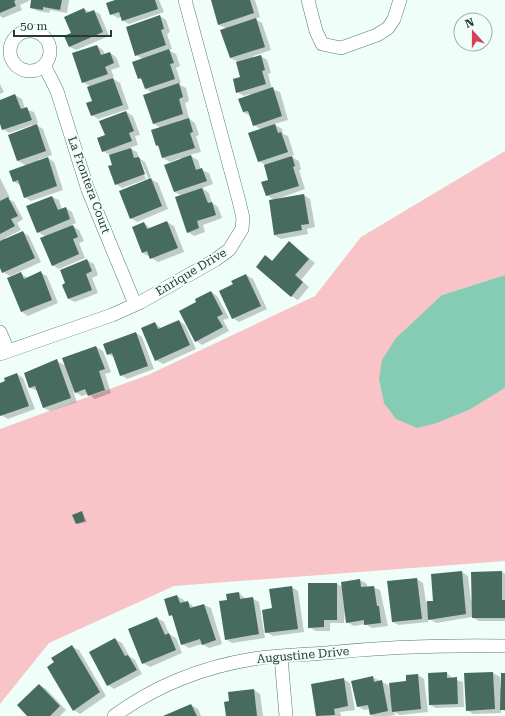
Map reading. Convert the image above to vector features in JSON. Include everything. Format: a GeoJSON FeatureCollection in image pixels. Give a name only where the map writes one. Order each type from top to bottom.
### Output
{"type":"FeatureCollection","features":[{"type":"Feature","properties":{"kind":"street","name":"Enrique Drive"},"geometry":{"type":"LineString","coordinates":[[4,353],[112,315],[136,304],[230,250],[242,230],[243,218],[239,201],[185,0]]}},
{"type":"Feature","properties":{"kind":"street"},"geometry":{"type":"LineString","coordinates":[[308,0],[316,31],[322,44],[341,48],[378,34],[388,28],[394,19],[400,0]]}},
{"type":"Feature","properties":{"kind":"street","name":"La Frontera Court"},"geometry":{"type":"LineString","coordinates":[[44,65],[57,91],[88,190],[136,304]]}},
{"type":"Feature","properties":{"kind":"street"},"geometry":{"type":"LineString","coordinates":[[0,332],[4,353]]}},
{"type":"Feature","properties":{"kind":"street","name":"Augustine Drive"},"geometry":{"type":"LineString","coordinates":[[116,715],[157,690],[187,676],[254,659],[360,650],[460,645],[505,646]]}},
{"type":"Feature","properties":{"kind":"street"},"geometry":{"type":"LineString","coordinates":[[281,657],[286,716]]}},
{"type":"Feature","properties":{"kind":"shaded area"},"geometry":{"type":"Polygon","coordinates":[[[505,151],[505,275],[442,295],[437,423],[469,410],[505,388],[505,561],[174,586],[49,643],[0,704],[0,429],[148,375],[315,296],[361,237],[505,151]]]}},
{"type":"Feature","properties":{"kind":"shaded area"},"geometry":{"type":"Polygon","coordinates":[[[505,275],[505,388],[469,410],[437,423],[417,428],[396,419],[384,403],[379,379],[382,360],[396,338],[442,295],[505,275]]]}},
{"type":"Feature","properties":{"kind":"building"},"geometry":{"type":"Polygon","coordinates":[[[0,0],[16,0],[14,1],[16,6],[0,13],[0,0]]]}},
{"type":"Feature","properties":{"kind":"building"},"geometry":{"type":"Polygon","coordinates":[[[31,0],[62,0],[60,10],[43,7],[43,10],[30,8],[31,0]]]}},
{"type":"Feature","properties":{"kind":"building"},"geometry":{"type":"Polygon","coordinates":[[[115,0],[155,0],[158,9],[122,21],[119,12],[110,15],[106,3],[115,0]]]}},
{"type":"Feature","properties":{"kind":"building"},"geometry":{"type":"Polygon","coordinates":[[[211,0],[250,0],[254,13],[218,25],[211,0]]]}},
{"type":"Feature","properties":{"kind":"building"},"geometry":{"type":"Polygon","coordinates":[[[84,8],[86,13],[94,10],[103,32],[69,47],[64,36],[71,33],[64,17],[84,8]]]}},
{"type":"Feature","properties":{"kind":"building"},"geometry":{"type":"Polygon","coordinates":[[[160,15],[164,29],[161,30],[166,45],[135,56],[126,27],[160,15]]]}},
{"type":"Feature","properties":{"kind":"building"},"geometry":{"type":"Polygon","coordinates":[[[256,18],[265,47],[230,58],[220,30],[256,18]]]}},
{"type":"Feature","properties":{"kind":"building"},"geometry":{"type":"Polygon","coordinates":[[[97,45],[101,55],[110,52],[114,63],[105,67],[108,74],[82,83],[72,53],[97,45]]]}},
{"type":"Feature","properties":{"kind":"building"},"geometry":{"type":"Polygon","coordinates":[[[169,49],[174,63],[170,64],[175,79],[145,89],[141,78],[138,79],[132,62],[169,49]]]}},
{"type":"Feature","properties":{"kind":"building"},"geometry":{"type":"Polygon","coordinates":[[[261,55],[265,70],[262,71],[266,84],[236,93],[233,79],[240,77],[236,62],[261,55]]]}},
{"type":"Feature","properties":{"kind":"building"},"geometry":{"type":"Polygon","coordinates":[[[113,78],[123,105],[91,116],[86,103],[92,101],[87,87],[113,78]]]}},
{"type":"Feature","properties":{"kind":"building"},"geometry":{"type":"Polygon","coordinates":[[[179,83],[183,97],[179,99],[183,114],[153,124],[143,95],[179,83]]]}},
{"type":"Feature","properties":{"kind":"building"},"geometry":{"type":"Polygon","coordinates":[[[273,87],[282,116],[253,126],[248,111],[243,112],[238,99],[273,87]]]}},
{"type":"Feature","properties":{"kind":"building"},"geometry":{"type":"Polygon","coordinates":[[[15,94],[21,109],[27,107],[32,120],[2,130],[0,124],[0,100],[15,94]]]}},
{"type":"Feature","properties":{"kind":"building"},"geometry":{"type":"Polygon","coordinates":[[[126,111],[134,131],[129,133],[132,141],[102,152],[97,138],[105,135],[99,121],[126,111]]]}},
{"type":"Feature","properties":{"kind":"building"},"geometry":{"type":"Polygon","coordinates":[[[189,118],[193,132],[190,133],[195,148],[162,158],[151,130],[189,118]]]}},
{"type":"Feature","properties":{"kind":"building"},"geometry":{"type":"Polygon","coordinates":[[[37,124],[46,151],[17,161],[8,135],[37,124]]]}},
{"type":"Feature","properties":{"kind":"building"},"geometry":{"type":"Polygon","coordinates":[[[275,124],[278,133],[281,132],[288,152],[258,162],[248,133],[275,124]]]}},
{"type":"Feature","properties":{"kind":"building"},"geometry":{"type":"Polygon","coordinates":[[[131,148],[134,158],[139,157],[145,174],[115,185],[108,166],[112,165],[109,155],[131,148]]]}},
{"type":"Feature","properties":{"kind":"building"},"geometry":{"type":"Polygon","coordinates":[[[191,155],[196,170],[202,168],[207,181],[174,192],[164,165],[191,155]]]}},
{"type":"Feature","properties":{"kind":"building"},"geometry":{"type":"Polygon","coordinates":[[[292,156],[295,166],[293,167],[299,186],[266,196],[261,182],[268,180],[264,165],[292,156]]]}},
{"type":"Feature","properties":{"kind":"building"},"geometry":{"type":"Polygon","coordinates":[[[48,157],[57,186],[24,198],[18,180],[13,182],[9,171],[48,157]]]}},
{"type":"Feature","properties":{"kind":"building"},"geometry":{"type":"Polygon","coordinates":[[[151,178],[162,206],[130,219],[119,191],[151,178]]]}},
{"type":"Feature","properties":{"kind":"building"},"geometry":{"type":"Polygon","coordinates":[[[202,188],[208,203],[212,202],[216,215],[197,221],[199,228],[187,233],[175,197],[202,188]]]}},
{"type":"Feature","properties":{"kind":"building"},"geometry":{"type":"Polygon","coordinates":[[[304,194],[309,224],[301,225],[302,230],[274,235],[269,200],[304,194]]]}},
{"type":"Feature","properties":{"kind":"building"},"geometry":{"type":"Polygon","coordinates":[[[52,196],[58,210],[66,207],[70,219],[37,233],[26,206],[52,196]]]}},
{"type":"Feature","properties":{"kind":"building"},"geometry":{"type":"Polygon","coordinates":[[[8,197],[18,216],[11,219],[15,226],[0,234],[0,201],[8,197]]]}},
{"type":"Feature","properties":{"kind":"building"},"geometry":{"type":"Polygon","coordinates":[[[167,221],[178,248],[150,259],[147,251],[142,253],[132,227],[144,222],[147,229],[167,221]]]}},
{"type":"Feature","properties":{"kind":"building"},"geometry":{"type":"Polygon","coordinates":[[[73,225],[78,237],[73,239],[79,254],[52,266],[40,238],[73,225]]]}},
{"type":"Feature","properties":{"kind":"building"},"geometry":{"type":"Polygon","coordinates":[[[23,231],[35,258],[2,273],[0,268],[0,241],[23,231]]]}},
{"type":"Feature","properties":{"kind":"building"},"geometry":{"type":"Polygon","coordinates":[[[289,241],[309,259],[295,275],[303,282],[291,297],[256,267],[265,255],[272,261],[289,241]]]}},
{"type":"Feature","properties":{"kind":"building"},"geometry":{"type":"Polygon","coordinates":[[[87,259],[92,271],[86,274],[92,290],[68,299],[62,285],[65,283],[60,270],[87,259]]]}},
{"type":"Feature","properties":{"kind":"building"},"geometry":{"type":"Polygon","coordinates":[[[41,271],[52,300],[21,312],[7,278],[21,272],[24,279],[41,271]]]}},
{"type":"Feature","properties":{"kind":"building"},"geometry":{"type":"Polygon","coordinates":[[[246,274],[261,306],[232,319],[219,291],[233,284],[231,281],[246,274]]]}},
{"type":"Feature","properties":{"kind":"building"},"geometry":{"type":"Polygon","coordinates":[[[211,291],[223,314],[217,317],[223,327],[195,342],[179,311],[196,302],[195,299],[211,291]]]}},
{"type":"Feature","properties":{"kind":"building"},"geometry":{"type":"Polygon","coordinates":[[[179,320],[190,345],[155,361],[141,328],[155,322],[158,329],[179,320]]]}},
{"type":"Feature","properties":{"kind":"building"},"geometry":{"type":"Polygon","coordinates":[[[136,332],[148,366],[120,376],[112,353],[107,355],[103,344],[136,332]]]}},
{"type":"Feature","properties":{"kind":"building"},"geometry":{"type":"Polygon","coordinates":[[[96,346],[105,369],[99,371],[105,390],[88,396],[85,389],[75,393],[62,358],[96,346]]]}},
{"type":"Feature","properties":{"kind":"building"},"geometry":{"type":"Polygon","coordinates":[[[57,359],[71,398],[43,408],[35,386],[29,388],[24,373],[57,359]]]}},
{"type":"Feature","properties":{"kind":"building"},"geometry":{"type":"Polygon","coordinates":[[[17,373],[29,406],[0,416],[0,383],[5,381],[4,378],[17,373]]]}},
{"type":"Feature","properties":{"kind":"building"},"geometry":{"type":"Polygon","coordinates":[[[82,511],[85,521],[76,524],[72,515],[82,511]]]}},
{"type":"Feature","properties":{"kind":"building"},"geometry":{"type":"Polygon","coordinates":[[[462,571],[466,614],[428,620],[427,601],[433,601],[431,574],[462,571]]]}},
{"type":"Feature","properties":{"kind":"building"},"geometry":{"type":"Polygon","coordinates":[[[502,571],[502,600],[505,600],[505,618],[472,618],[471,572],[502,571]]]}},
{"type":"Feature","properties":{"kind":"building"},"geometry":{"type":"Polygon","coordinates":[[[417,578],[422,619],[392,622],[387,581],[417,578]]]}},
{"type":"Feature","properties":{"kind":"building"},"geometry":{"type":"Polygon","coordinates":[[[360,579],[361,587],[374,586],[381,623],[364,625],[364,620],[346,623],[341,582],[360,579]]]}},
{"type":"Feature","properties":{"kind":"building"},"geometry":{"type":"Polygon","coordinates":[[[308,583],[337,583],[337,620],[324,620],[324,627],[308,628],[308,583]]]}},
{"type":"Feature","properties":{"kind":"building"},"geometry":{"type":"Polygon","coordinates":[[[292,586],[298,629],[265,633],[262,610],[272,608],[269,589],[292,586]]]}},
{"type":"Feature","properties":{"kind":"building"},"geometry":{"type":"Polygon","coordinates":[[[239,592],[240,599],[253,597],[259,634],[225,640],[219,601],[227,600],[226,594],[239,592]]]}},
{"type":"Feature","properties":{"kind":"building"},"geometry":{"type":"Polygon","coordinates":[[[177,595],[180,603],[188,601],[190,608],[204,604],[216,640],[202,645],[200,639],[181,645],[172,615],[169,616],[164,599],[177,595]]]}},
{"type":"Feature","properties":{"kind":"building"},"geometry":{"type":"Polygon","coordinates":[[[157,617],[165,635],[169,633],[176,650],[142,664],[128,629],[157,617]]]}},
{"type":"Feature","properties":{"kind":"building"},"geometry":{"type":"Polygon","coordinates":[[[115,638],[125,656],[128,655],[137,670],[107,686],[89,652],[115,638]]]}},
{"type":"Feature","properties":{"kind":"building"},"geometry":{"type":"Polygon","coordinates":[[[72,645],[100,692],[73,711],[47,667],[54,662],[51,658],[72,645]]]}},
{"type":"Feature","properties":{"kind":"building"},"geometry":{"type":"Polygon","coordinates":[[[447,672],[447,678],[457,677],[458,704],[429,705],[428,673],[447,672]]]}},
{"type":"Feature","properties":{"kind":"building"},"geometry":{"type":"Polygon","coordinates":[[[493,672],[495,709],[466,711],[464,673],[493,672]]]}},
{"type":"Feature","properties":{"kind":"building"},"geometry":{"type":"Polygon","coordinates":[[[501,673],[505,673],[505,710],[500,710],[501,673]]]}},
{"type":"Feature","properties":{"kind":"building"},"geometry":{"type":"Polygon","coordinates":[[[418,674],[421,709],[392,712],[389,683],[406,681],[406,675],[418,674]]]}},
{"type":"Feature","properties":{"kind":"building"},"geometry":{"type":"Polygon","coordinates":[[[373,676],[374,682],[382,680],[388,711],[370,715],[368,705],[357,707],[351,681],[373,676]]]}},
{"type":"Feature","properties":{"kind":"building"},"geometry":{"type":"Polygon","coordinates":[[[344,678],[348,706],[334,709],[335,715],[316,716],[311,684],[344,678]]]}},
{"type":"Feature","properties":{"kind":"building"},"geometry":{"type":"Polygon","coordinates":[[[39,684],[60,706],[50,716],[27,716],[17,705],[39,684]]]}},
{"type":"Feature","properties":{"kind":"building"},"geometry":{"type":"Polygon","coordinates":[[[254,689],[257,716],[226,716],[224,702],[229,701],[228,692],[254,689]]]}},
{"type":"Feature","properties":{"kind":"building"},"geometry":{"type":"Polygon","coordinates":[[[191,704],[197,716],[163,716],[191,704]]]}}]}
